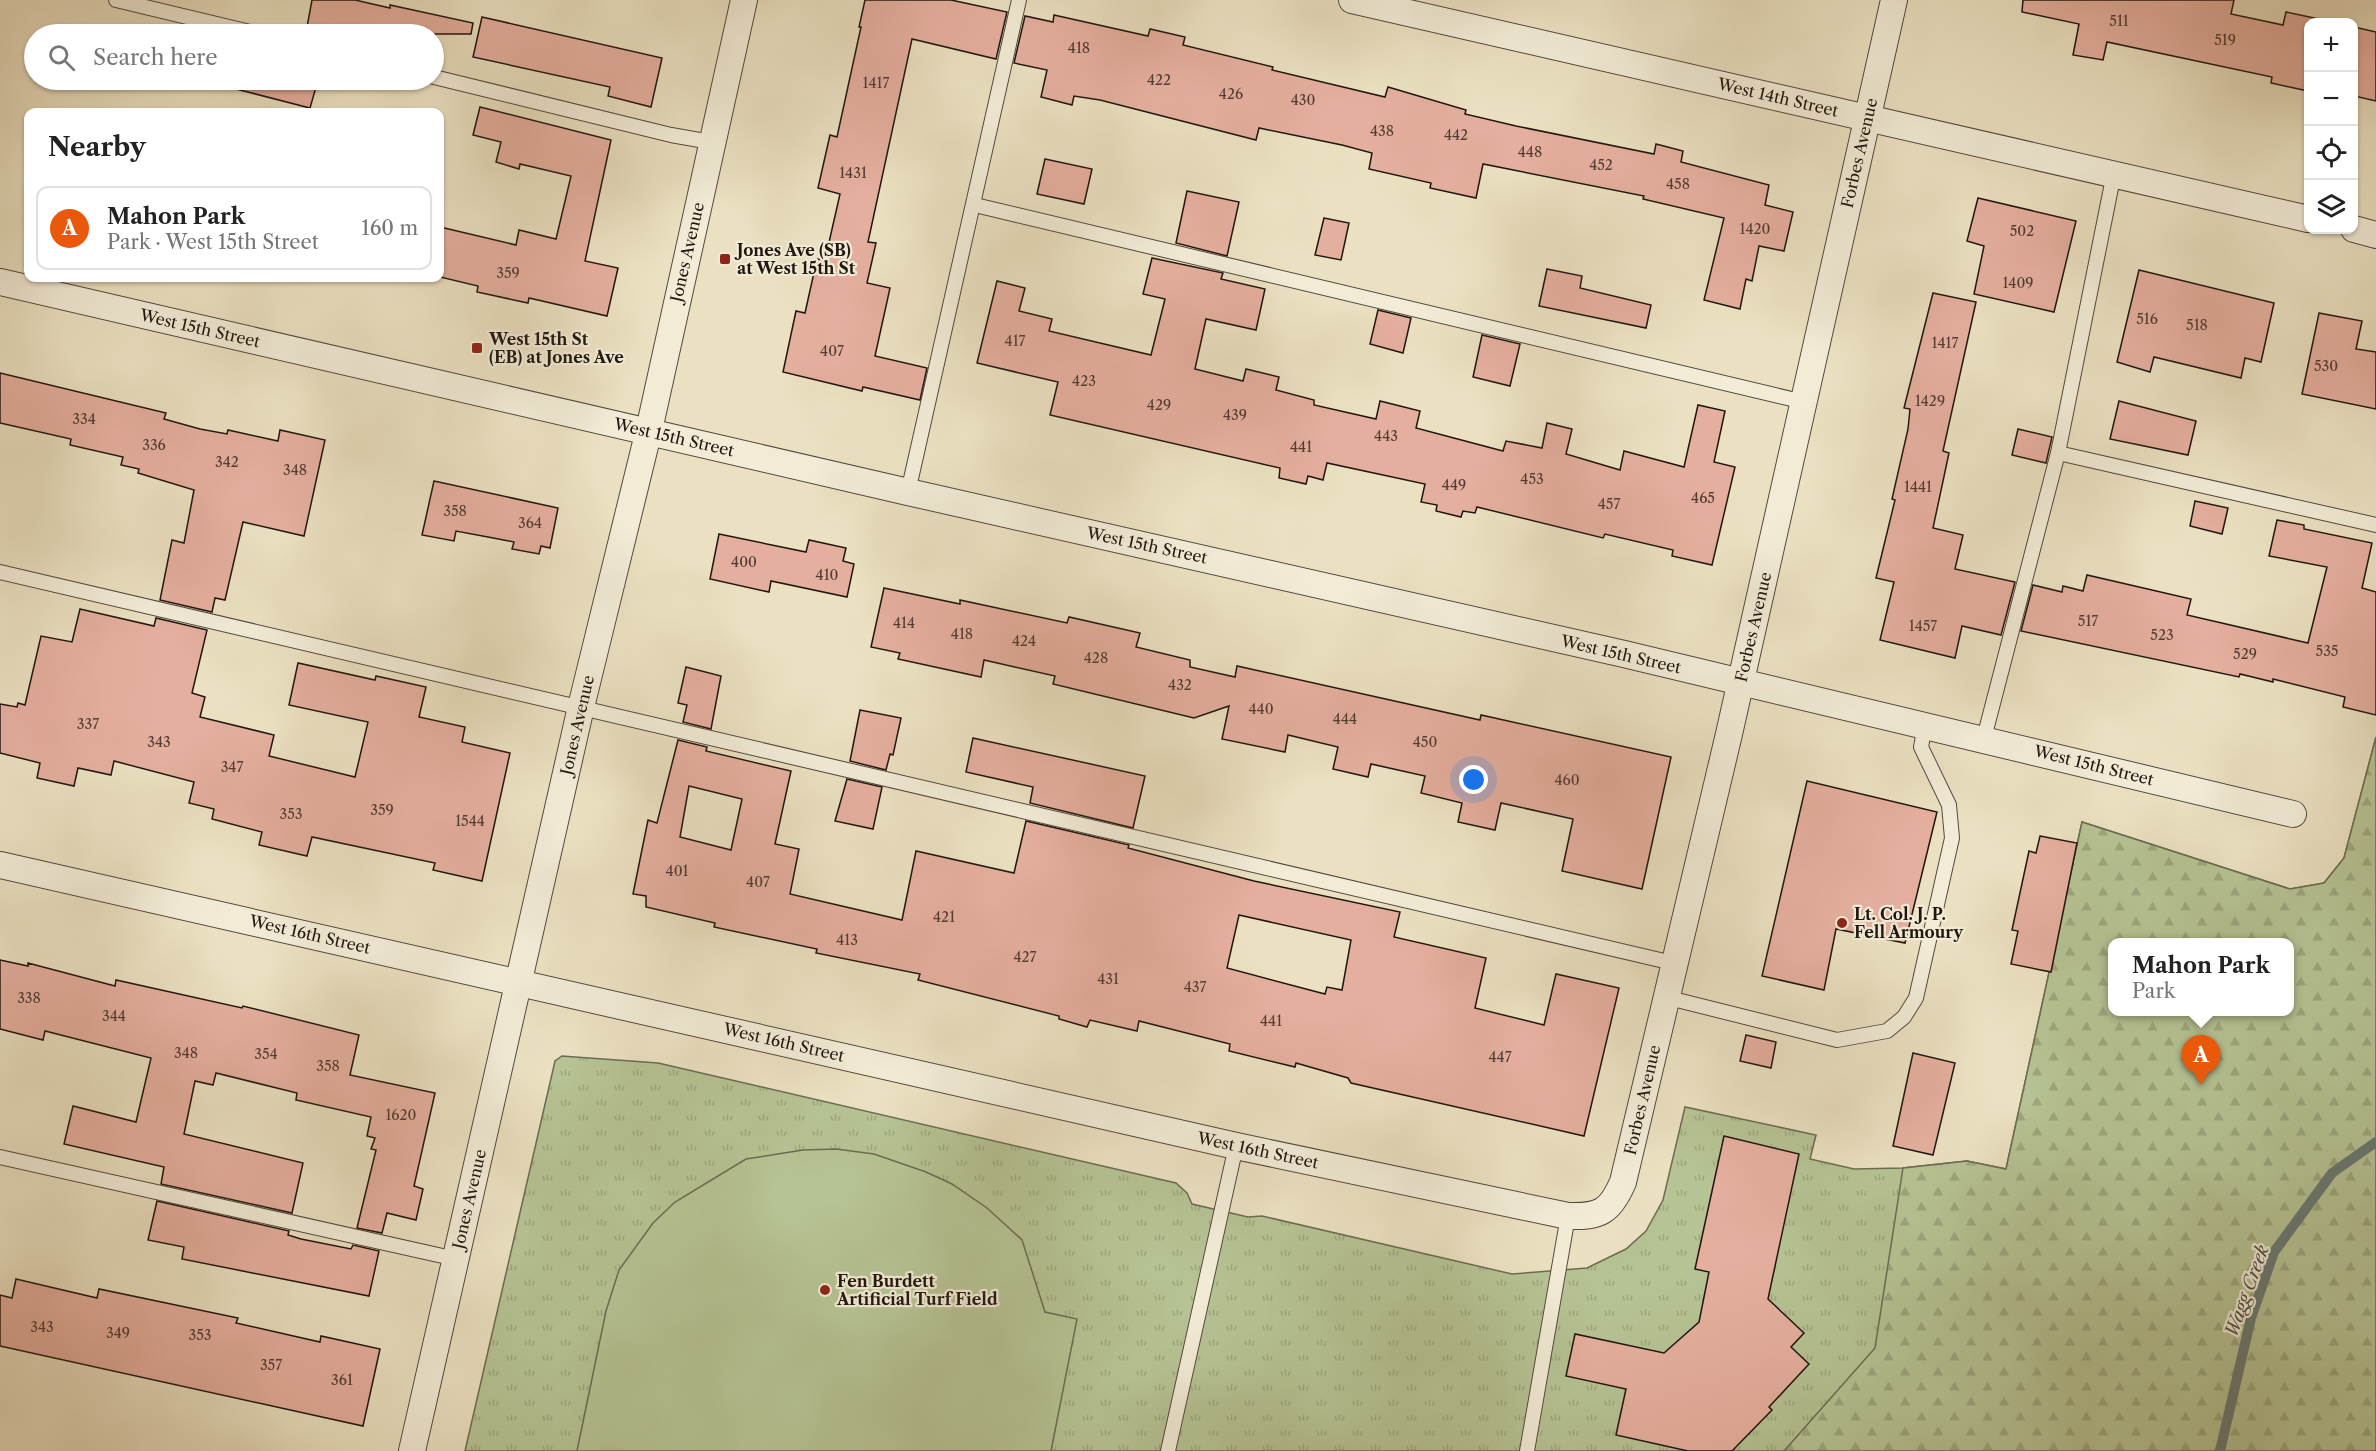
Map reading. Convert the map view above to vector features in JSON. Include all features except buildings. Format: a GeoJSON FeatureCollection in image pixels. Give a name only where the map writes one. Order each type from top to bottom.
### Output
{"type":"FeatureCollection","features":[{"type":"Feature","properties":{"kind":"street","name":"Jones Avenue"},"geometry":{"type":"LineString","coordinates":[[412,1451],[581,707],[649,430],[744,0]]}},
{"type":"Feature","properties":{"kind":"street","name":"West 14th Street"},"geometry":{"type":"LineString","coordinates":[[1352,0],[2304,218]]}},
{"type":"Feature","properties":{"kind":"street","name":"Forbes Avenue"},"geometry":{"type":"LineString","coordinates":[[1568,1216],[1588,1217],[1605,1211],[1617,1197],[1623,1182],[1741,682],[1894,0]]}},
{"type":"Feature","properties":{"kind":"street"},"geometry":{"type":"LineString","coordinates":[[2358,231],[2376,235]]}},
{"type":"Feature","properties":{"kind":"street","name":"West 15th Street"},"geometry":{"type":"LineString","coordinates":[[0,282],[1984,738],[2294,814]]}},
{"type":"Feature","properties":{"kind":"street","name":"West 16th Street"},"geometry":{"type":"LineString","coordinates":[[0,865],[1236,1146],[1568,1216]]}},
{"type":"Feature","properties":{"kind":"lane"},"geometry":{"type":"LineString","coordinates":[[116,0],[216,24]]}},
{"type":"Feature","properties":{"kind":"lane"},"geometry":{"type":"LineString","coordinates":[[908,492],[975,205],[1019,0]]}},
{"type":"Feature","properties":{"kind":"lane"},"geometry":{"type":"LineString","coordinates":[[444,79],[671,135],[711,142]]}},
{"type":"Feature","properties":{"kind":"lane"},"geometry":{"type":"LineString","coordinates":[[1984,738],[2058,453],[2114,173]]}},
{"type":"Feature","properties":{"kind":"lane"},"geometry":{"type":"LineString","coordinates":[[975,205],[1804,402]]}},
{"type":"Feature","properties":{"kind":"lane"},"geometry":{"type":"LineString","coordinates":[[2058,453],[2376,525]]}},
{"type":"Feature","properties":{"kind":"lane"},"geometry":{"type":"LineString","coordinates":[[0,572],[1673,963]]}},
{"type":"Feature","properties":{"kind":"lane"},"geometry":{"type":"LineString","coordinates":[[1665,997],[1837,1040],[1887,1031],[1904,1017],[1916,998],[1952,838],[1949,805],[1921,747],[1925,725]]}},
{"type":"Feature","properties":{"kind":"lane"},"geometry":{"type":"LineString","coordinates":[[1168,1451],[1236,1146]]}},
{"type":"Feature","properties":{"kind":"lane"},"geometry":{"type":"LineString","coordinates":[[0,1157],[456,1258]]}},
{"type":"Feature","properties":{"kind":"lane"},"geometry":{"type":"LineString","coordinates":[[1527,1451],[1568,1216]]}},
{"type":"Feature","properties":{"kind":"green space"},"geometry":{"type":"Polygon","coordinates":[[[2376,737],[2376,1451],[465,1451],[555,1061],[562,1056],[658,1063],[1176,1183],[1187,1193],[1192,1204],[1248,1217],[1262,1216],[1512,1274],[1587,1268],[1626,1249],[1646,1231],[1663,1200],[1685,1107],[1816,1135],[1810,1159],[1854,1169],[1903,1168],[1967,1161],[2006,1169],[2082,822],[2290,889],[2324,883],[2344,858],[2376,737]]]}},
{"type":"Feature","properties":{"kind":"green space"},"geometry":{"type":"Polygon","coordinates":[[[2376,737],[2376,1451],[1784,1451],[1875,1348],[1903,1168],[1967,1161],[2006,1169],[2082,822],[2290,889],[2324,883],[2344,858],[2376,737]]]}},
{"type":"Feature","properties":{"kind":"green space","name":"Fen Burdett Artificial Turf Field"},"geometry":{"type":"Polygon","coordinates":[[[836,1149],[874,1154],[926,1172],[952,1184],[987,1208],[1022,1240],[1045,1312],[1077,1319],[1051,1451],[577,1451],[606,1311],[619,1270],[653,1223],[675,1202],[746,1159],[803,1150],[836,1149]]]}},
{"type":"Feature","properties":{"kind":"waterway","name":"Wagg Creek"},"geometry":{"type":"LineString","coordinates":[[2220,1451],[2251,1318],[2274,1252],[2332,1173],[2376,1142]]}},
{"type":"Feature","properties":{"kind":"place","name":"Jones Ave (SB) at West 15th St"},"geometry":{"type":"Point","coordinates":[725,259]}},
{"type":"Feature","properties":{"kind":"place","name":"West 15th St (EB) at Jones Ave"},"geometry":{"type":"Point","coordinates":[477,348]}},
{"type":"Feature","properties":{"kind":"place","name":"Lt. Col. J. P. Fell Armoury"},"geometry":{"type":"Point","coordinates":[1842,923]}},
{"type":"Feature","properties":{"kind":"place","name":"Mahon Park"},"geometry":{"type":"Point","coordinates":[2201,1085]}},
{"type":"Feature","properties":{"kind":"place","name":"Fen Burdett Artificial Turf Field"},"geometry":{"type":"Point","coordinates":[825,1290]}}]}
